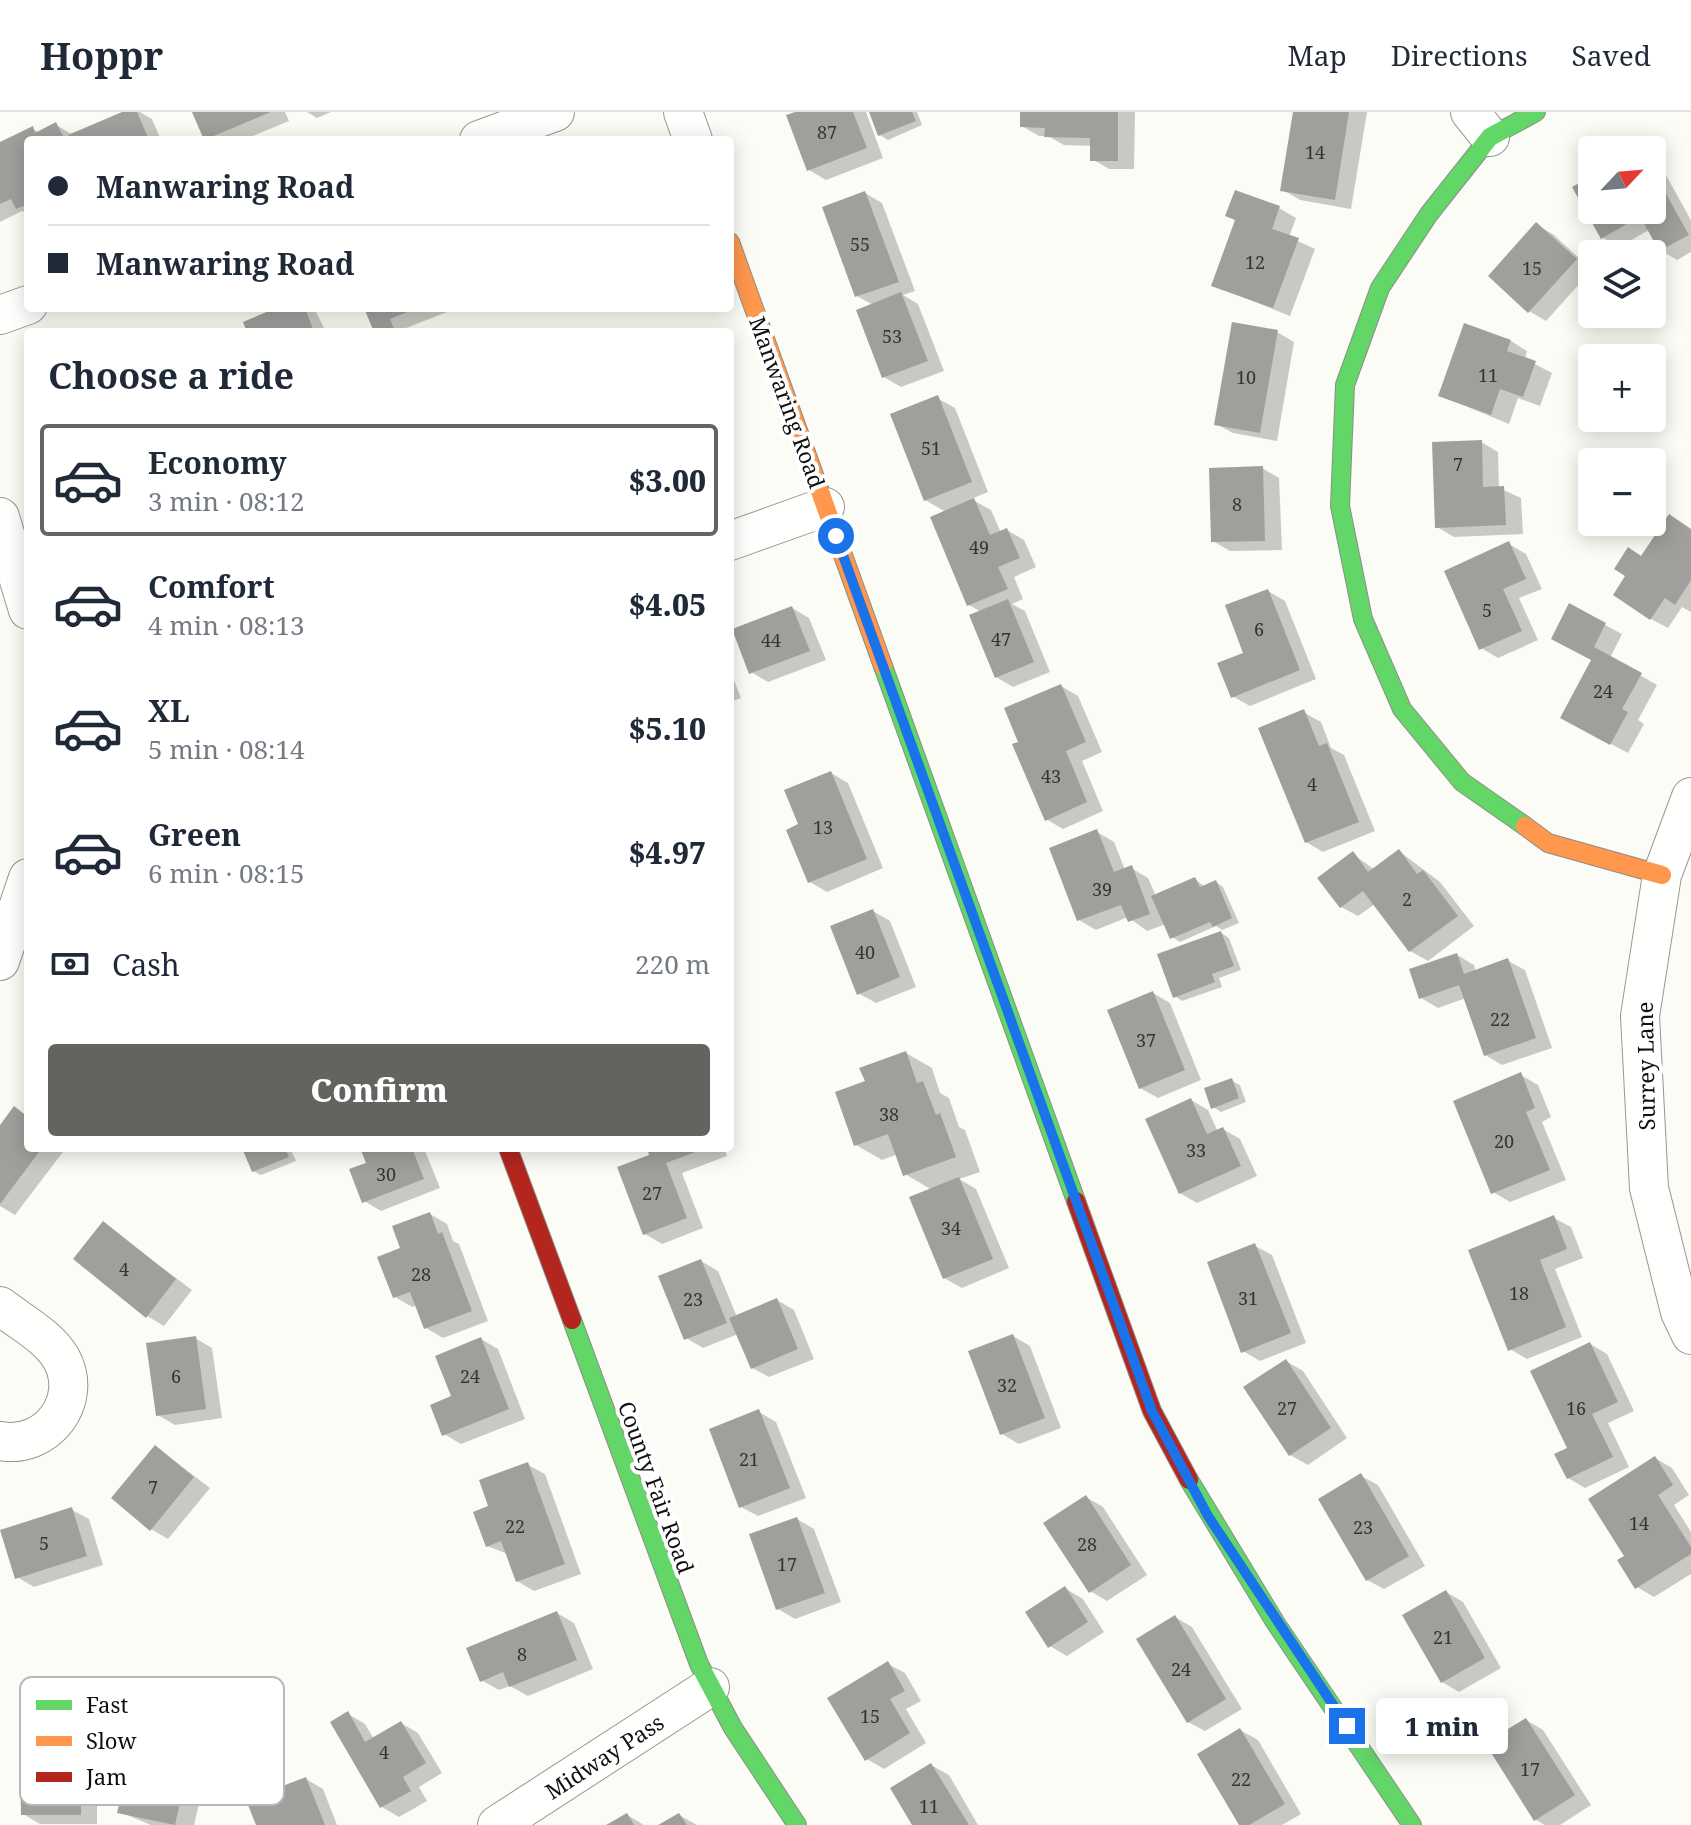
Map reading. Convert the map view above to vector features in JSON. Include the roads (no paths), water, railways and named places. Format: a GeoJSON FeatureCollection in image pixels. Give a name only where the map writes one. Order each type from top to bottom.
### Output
{"type":"FeatureCollection","features":[{"type":"Feature","properties":{"kind":"street"},"geometry":{"type":"LineString","coordinates":[[490,136],[555,112]]}},
{"type":"Feature","properties":{"kind":"street"},"geometry":{"type":"LineString","coordinates":[[683,112],[692,136]]}},
{"type":"Feature","properties":{"kind":"street"},"geometry":{"type":"LineString","coordinates":[[1536,112],[1480,124],[1429,214],[1380,288],[1345,385],[1340,506],[1363,619],[1402,709],[1462,782],[1548,843],[1662,875]]}},
{"type":"Feature","properties":{"kind":"street","name":"Manwaring Road"},"geometry":{"type":"LineString","coordinates":[[734,253],[1152,1411],[1213,1525],[1412,1825]]}},
{"type":"Feature","properties":{"kind":"street"},"geometry":{"type":"LineString","coordinates":[[0,315],[24,306]]}},
{"type":"Feature","properties":{"kind":"street"},"geometry":{"type":"LineString","coordinates":[[734,540],[825,507]]}},
{"type":"Feature","properties":{"kind":"street"},"geometry":{"type":"LineString","coordinates":[[0,517],[24,597]]}},
{"type":"Feature","properties":{"kind":"street","name":"Surrey Lane"},"geometry":{"type":"LineString","coordinates":[[1691,797],[1662,875],[1640,1016],[1649,1188],[1680,1312],[1691,1335]]}},
{"type":"Feature","properties":{"kind":"street"},"geometry":{"type":"LineString","coordinates":[[0,961],[24,890]]}},
{"type":"Feature","properties":{"kind":"street","name":"County Fair Road"},"geometry":{"type":"LineString","coordinates":[[509,1152],[664,1576],[710,1687],[797,1825]]}},
{"type":"Feature","properties":{"kind":"street"},"geometry":{"type":"LineString","coordinates":[[0,1306],[58,1354],[67,1374],[69,1390],[60,1416],[45,1432],[25,1441],[0,1441]]}},
{"type":"Feature","properties":{"kind":"street","name":"Midway Pass"},"geometry":{"type":"LineString","coordinates":[[497,1825],[710,1687]]}}]}
